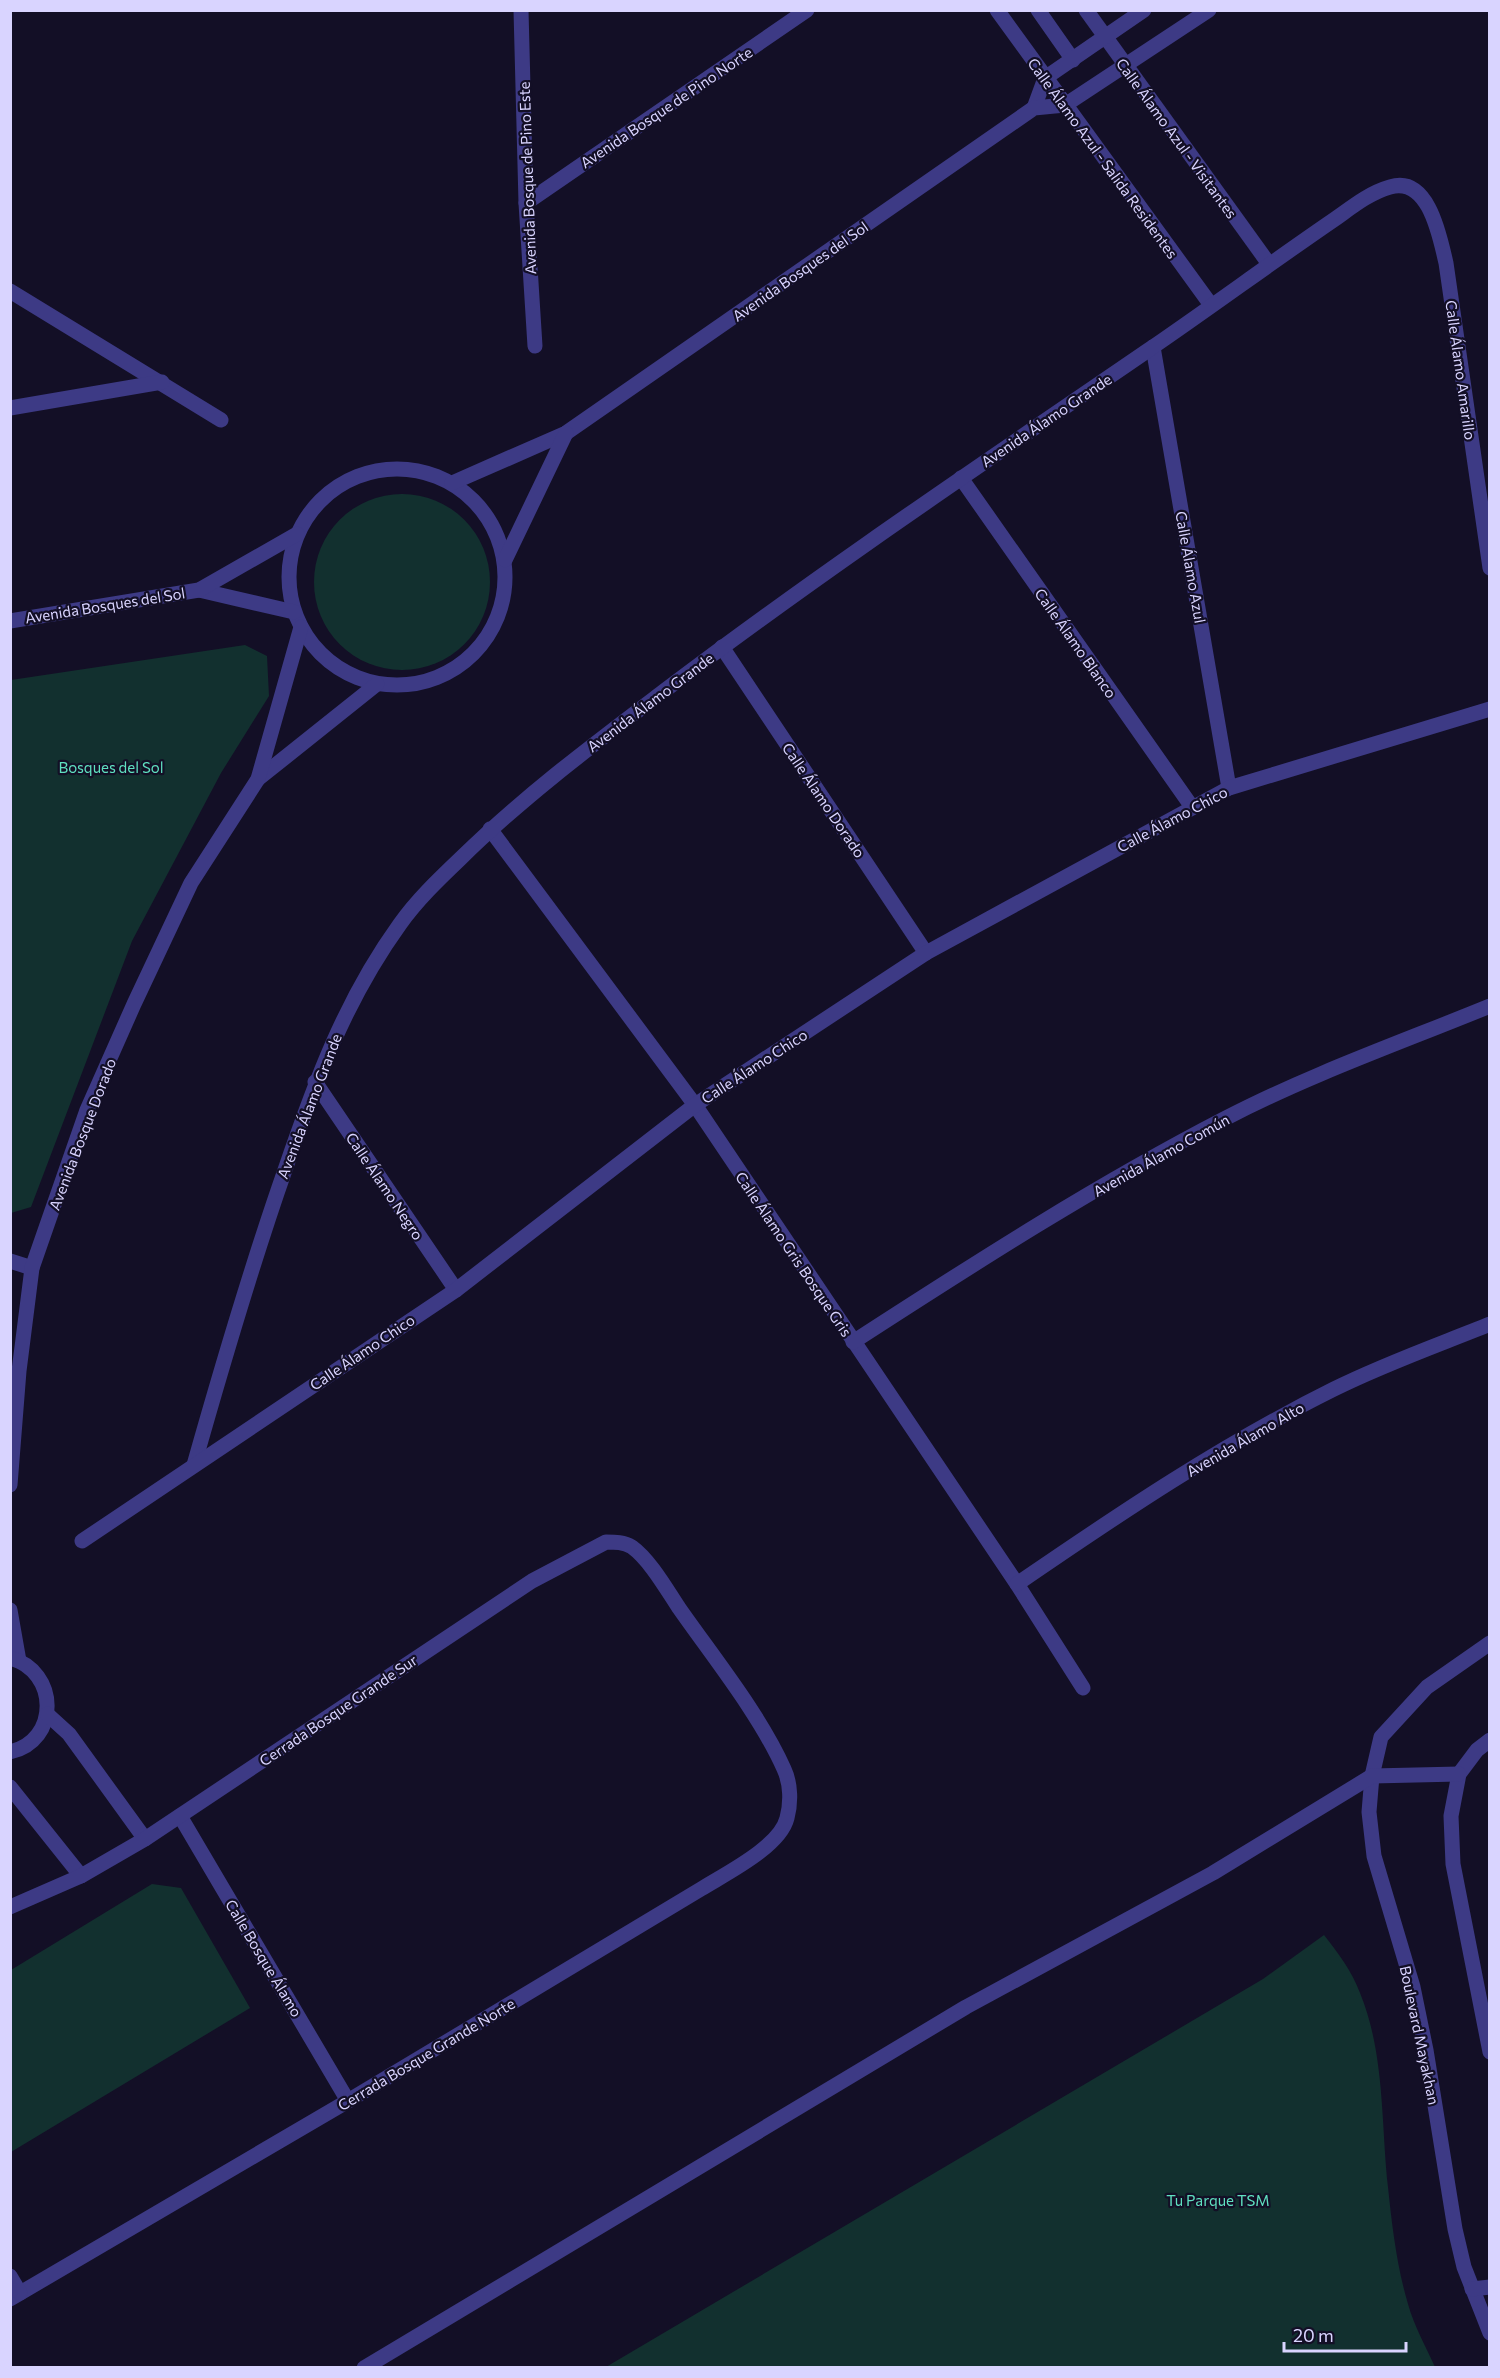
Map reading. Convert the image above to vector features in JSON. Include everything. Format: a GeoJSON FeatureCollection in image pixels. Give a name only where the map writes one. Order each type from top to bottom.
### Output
{"type":"FeatureCollection","features":[{"type":"Feature","properties":{"kind":"street","name":"Avenida Bosque de Pino Este"},"geometry":{"type":"LineString","coordinates":[[521,10],[526,203],[535,346]]}},
{"type":"Feature","properties":{"kind":"street","name":"Avenida Bosque de Pino Norte"},"geometry":{"type":"LineString","coordinates":[[526,203],[807,10]]}},
{"type":"Feature","properties":{"kind":"street","name":"Calle Álamo Azul - Salida Residentes"},"geometry":{"type":"LineString","coordinates":[[997,10],[1211,305]]}},
{"type":"Feature","properties":{"kind":"street"},"geometry":{"type":"LineString","coordinates":[[1038,10],[1073,60]]}},
{"type":"Feature","properties":{"kind":"street","name":"Calle Álamo Azul - Visitantes"},"geometry":{"type":"LineString","coordinates":[[1086,10],[1269,264]]}},
{"type":"Feature","properties":{"kind":"street"},"geometry":{"type":"LineString","coordinates":[[1034,108],[1045,78],[1144,10]]}},
{"type":"Feature","properties":{"kind":"street","name":"Avenida Bosques del Sol"},"geometry":{"type":"LineString","coordinates":[[452,483],[566,433],[1034,108],[1065,105],[1126,67],[1209,10]]}},
{"type":"Feature","properties":{"kind":"street","name":"Avenida Álamo Grande"},"geometry":{"type":"LineString","coordinates":[[194,1465],[230,1337],[315,1082],[343,1017],[373,965],[402,921],[440,878],[490,829],[550,779],[722,647],[1371,194],[1392,186],[1405,186]]}},
{"type":"Feature","properties":{"kind":"street","name":"Calle Álamo Amarillo"},"geometry":{"type":"LineString","coordinates":[[1405,186],[1417,192],[1434,218],[1446,263],[1490,568]]}},
{"type":"Feature","properties":{"kind":"street"},"geometry":{"type":"LineString","coordinates":[[10,291],[221,420]]}},
{"type":"Feature","properties":{"kind":"street","name":"Calle Álamo Azul"},"geometry":{"type":"LineString","coordinates":[[1153,347],[1229,788]]}},
{"type":"Feature","properties":{"kind":"street"},"geometry":{"type":"LineString","coordinates":[[10,408],[162,382]]}},
{"type":"Feature","properties":{"kind":"street","name":"Avenida Bosques del Sol"},"geometry":{"type":"LineString","coordinates":[[505,560],[566,433]]}},
{"type":"Feature","properties":{"kind":"street"},"geometry":{"type":"LineString","coordinates":[[402,468],[428,472],[452,483],[487,516],[505,560],[506,583],[502,606],[494,628],[481,647],[454,669],[423,683],[400,686],[377,684],[346,673],[320,654],[301,627],[294,612],[288,573],[297,534],[310,512],[329,493],[351,479],[376,471],[402,468]]}},
{"type":"Feature","properties":{"kind":"street","name":"Calle Álamo Blanco"},"geometry":{"type":"LineString","coordinates":[[961,478],[1192,807]]}},
{"type":"Feature","properties":{"kind":"street","name":"Avenida Bosques del Sol"},"geometry":{"type":"LineString","coordinates":[[10,621],[199,590],[297,534]]}},
{"type":"Feature","properties":{"kind":"street","name":"Avenida Bosques del Sol"},"geometry":{"type":"LineString","coordinates":[[199,590],[294,612]]}},
{"type":"Feature","properties":{"kind":"street","name":"Avenida Bosque Dorado"},"geometry":{"type":"LineString","coordinates":[[10,1485],[19,1371],[32,1268],[87,1110],[139,994],[191,883],[258,778],[301,627]]}},
{"type":"Feature","properties":{"kind":"street","name":"Calle Álamo Dorado"},"geometry":{"type":"LineString","coordinates":[[722,647],[926,953]]}},
{"type":"Feature","properties":{"kind":"street","name":"Avenida Bosque Dorado"},"geometry":{"type":"LineString","coordinates":[[258,778],[377,684]]}},
{"type":"Feature","properties":{"kind":"street","name":"Calle Álamo Chico"},"geometry":{"type":"LineString","coordinates":[[82,1540],[456,1290],[694,1105],[926,953],[1229,788],[1490,709]]}},
{"type":"Feature","properties":{"kind":"street","name":"Calle Álamo Gris Bosque Gris"},"geometry":{"type":"LineString","coordinates":[[490,829],[694,1105],[1017,1584],[1083,1688]]}},
{"type":"Feature","properties":{"kind":"street","name":"Avenida Álamo Común"},"geometry":{"type":"LineString","coordinates":[[853,1342],[1045,1221],[1228,1117],[1301,1083],[1490,1006]]}},
{"type":"Feature","properties":{"kind":"street","name":"Calle Álamo Negro"},"geometry":{"type":"LineString","coordinates":[[315,1082],[456,1290]]}},
{"type":"Feature","properties":{"kind":"street"},"geometry":{"type":"LineString","coordinates":[[10,1262],[32,1268]]}},
{"type":"Feature","properties":{"kind":"street","name":"Avenida Álamo Alto"},"geometry":{"type":"LineString","coordinates":[[1017,1584],[1127,1509],[1269,1424],[1335,1388],[1490,1324]]}},
{"type":"Feature","properties":{"kind":"street","name":"Cerrada Bosque Grande Sur"},"geometry":{"type":"LineString","coordinates":[[10,1908],[81,1876],[145,1839],[532,1581],[606,1542],[619,1542],[632,1547],[658,1578],[742,1698],[785,1771]]}},
{"type":"Feature","properties":{"kind":"street"},"geometry":{"type":"LineString","coordinates":[[10,1610],[15,1659],[30,1667],[45,1688],[48,1701],[47,1714],[41,1730],[30,1743],[10,1752]]}},
{"type":"Feature","properties":{"kind":"street","name":"Boulevard Mayakhan"},"geometry":{"type":"LineString","coordinates":[[1490,1643],[1427,1687],[1381,1737],[1372,1776],[1369,1812],[1374,1856],[1413,1987],[1426,2050],[1455,2229],[1472,2289],[1490,2332]]}},
{"type":"Feature","properties":{"kind":"street"},"geometry":{"type":"LineString","coordinates":[[47,1714],[69,1734],[145,1839]]}},
{"type":"Feature","properties":{"kind":"street"},"geometry":{"type":"LineString","coordinates":[[1490,1740],[1477,1750],[1459,1774],[1451,1816],[1453,1864],[1490,2052]]}},
{"type":"Feature","properties":{"kind":"street","name":"Cerrada Bosque Grande Norte"},"geometry":{"type":"LineString","coordinates":[[15,2296],[348,2101],[755,1854],[776,1838],[787,1820],[790,1793],[785,1771]]}},
{"type":"Feature","properties":{"kind":"street"},"geometry":{"type":"LineString","coordinates":[[364,2367],[966,2007],[1214,1873],[1372,1776],[1459,1774]]}},
{"type":"Feature","properties":{"kind":"street"},"geometry":{"type":"LineString","coordinates":[[10,1787],[81,1876]]}},
{"type":"Feature","properties":{"kind":"street","name":"Calle Bosque Álamo"},"geometry":{"type":"LineString","coordinates":[[180,1816],[348,2101]]}},
{"type":"Feature","properties":{"kind":"street"},"geometry":{"type":"LineString","coordinates":[[10,2276],[15,2296]]}},
{"type":"Feature","properties":{"kind":"street"},"geometry":{"type":"LineString","coordinates":[[1472,2289],[1490,2287]]}},
{"type":"Feature","properties":{"kind":"green space"},"geometry":{"type":"Polygon","coordinates":[[[402,494],[436,501],[451,509],[464,520],[475,533],[483,548],[490,582],[483,616],[475,631],[464,644],[451,655],[436,663],[402,670],[368,663],[353,655],[340,644],[329,631],[321,616],[314,582],[321,548],[329,533],[340,520],[353,509],[368,501],[402,494]]]}},
{"type":"Feature","properties":{"kind":"green space","name":"Bosques del Sol"},"geometry":{"type":"Polygon","coordinates":[[[245,645],[267,656],[269,696],[221,773],[132,941],[31,1207],[11,1213],[11,680],[245,645]]]}},
{"type":"Feature","properties":{"kind":"green space"},"geometry":{"type":"Polygon","coordinates":[[[152,1884],[181,1888],[250,2008],[11,2152],[11,1970],[152,1884]]]}},
{"type":"Feature","properties":{"kind":"green space","name":"Tu Parque TSM"},"geometry":{"type":"Polygon","coordinates":[[[1324,1935],[1353,1977],[1368,2016],[1378,2064],[1388,2187],[1398,2261],[1411,2312],[1435,2367],[606,2367],[1263,1979],[1324,1935]]]}}]}
